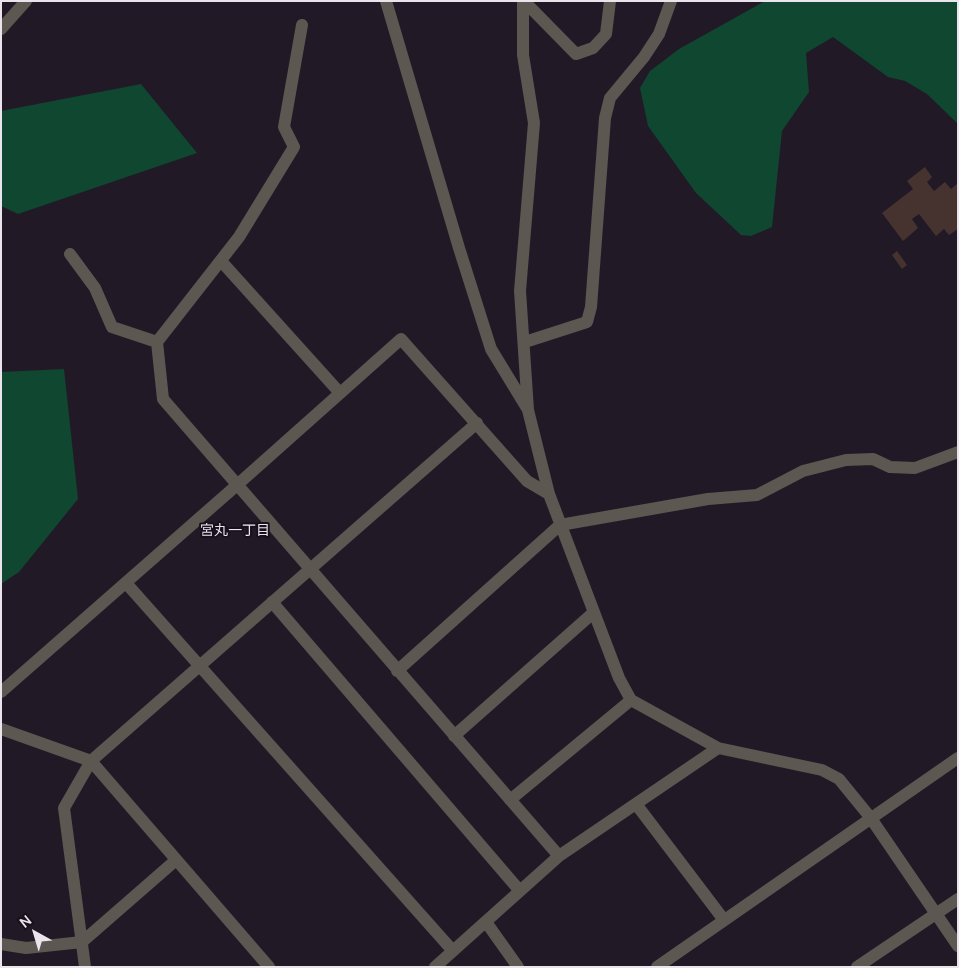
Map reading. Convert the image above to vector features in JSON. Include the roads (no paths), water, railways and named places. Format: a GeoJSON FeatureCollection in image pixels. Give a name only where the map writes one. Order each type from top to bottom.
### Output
{"type":"FeatureCollection","features":[{"type":"Feature","properties":{"kind":"street"},"geometry":{"type":"LineString","coordinates":[[1,29],[26,1]]}},
{"type":"Feature","properties":{"kind":"street"},"geometry":{"type":"LineString","coordinates":[[386,1],[489,341],[528,410]]}},
{"type":"Feature","properties":{"kind":"street"},"geometry":{"type":"LineString","coordinates":[[523,1],[576,54],[593,48],[606,34],[610,1]]}},
{"type":"Feature","properties":{"kind":"street"},"geometry":{"type":"LineString","coordinates":[[523,1],[523,55],[534,123],[520,291],[525,342],[528,410],[548,494],[619,678],[631,700],[718,748],[822,770],[839,779],[870,817],[958,946]]}},
{"type":"Feature","properties":{"kind":"street"},"geometry":{"type":"LineString","coordinates":[[525,342],[587,322],[591,307],[605,118],[610,98],[654,42],[671,1]]}},
{"type":"Feature","properties":{"kind":"street"},"geometry":{"type":"LineString","coordinates":[[302,25],[284,126],[294,147],[239,237],[157,342],[163,399],[559,856]]}},
{"type":"Feature","properties":{"kind":"street"},"geometry":{"type":"LineString","coordinates":[[70,254],[95,288],[112,326],[157,342]]}},
{"type":"Feature","properties":{"kind":"street"},"geometry":{"type":"LineString","coordinates":[[221,261],[340,393]]}},
{"type":"Feature","properties":{"kind":"street"},"geometry":{"type":"LineString","coordinates":[[1,692],[237,486],[400,339],[527,480],[548,494]]}},
{"type":"Feature","properties":{"kind":"street"},"geometry":{"type":"LineString","coordinates":[[85,967],[64,808],[91,761],[477,423]]}},
{"type":"Feature","properties":{"kind":"street"},"geometry":{"type":"LineString","coordinates":[[397,671],[560,525],[708,499],[757,495],[803,471],[846,460],[873,459],[890,467],[915,468],[958,452]]}},
{"type":"Feature","properties":{"kind":"street"},"geometry":{"type":"LineString","coordinates":[[126,583],[452,951]]}},
{"type":"Feature","properties":{"kind":"street"},"geometry":{"type":"LineString","coordinates":[[272,602],[520,891]]}},
{"type":"Feature","properties":{"kind":"street"},"geometry":{"type":"LineString","coordinates":[[454,736],[593,613]]}},
{"type":"Feature","properties":{"kind":"street"},"geometry":{"type":"LineString","coordinates":[[510,800],[631,700]]}},
{"type":"Feature","properties":{"kind":"street"},"geometry":{"type":"LineString","coordinates":[[1,729],[91,761],[264,965]]}},
{"type":"Feature","properties":{"kind":"street"},"geometry":{"type":"LineString","coordinates":[[435,967],[559,856],[718,748]]}},
{"type":"Feature","properties":{"kind":"street"},"geometry":{"type":"LineString","coordinates":[[657,967],[870,817],[958,758]]}},
{"type":"Feature","properties":{"kind":"street"},"geometry":{"type":"LineString","coordinates":[[636,804],[724,920]]}},
{"type":"Feature","properties":{"kind":"street"},"geometry":{"type":"LineString","coordinates":[[1,944],[26,948],[82,942],[176,860]]}},
{"type":"Feature","properties":{"kind":"street"},"geometry":{"type":"LineString","coordinates":[[857,967],[958,900]]}},
{"type":"Feature","properties":{"kind":"street"},"geometry":{"type":"LineString","coordinates":[[486,922],[518,967]]}},
{"type":"Feature","properties":{"kind":"district","name":"宮丸一丁目"},"geometry":{"type":"Point","coordinates":[235,531]}}]}
